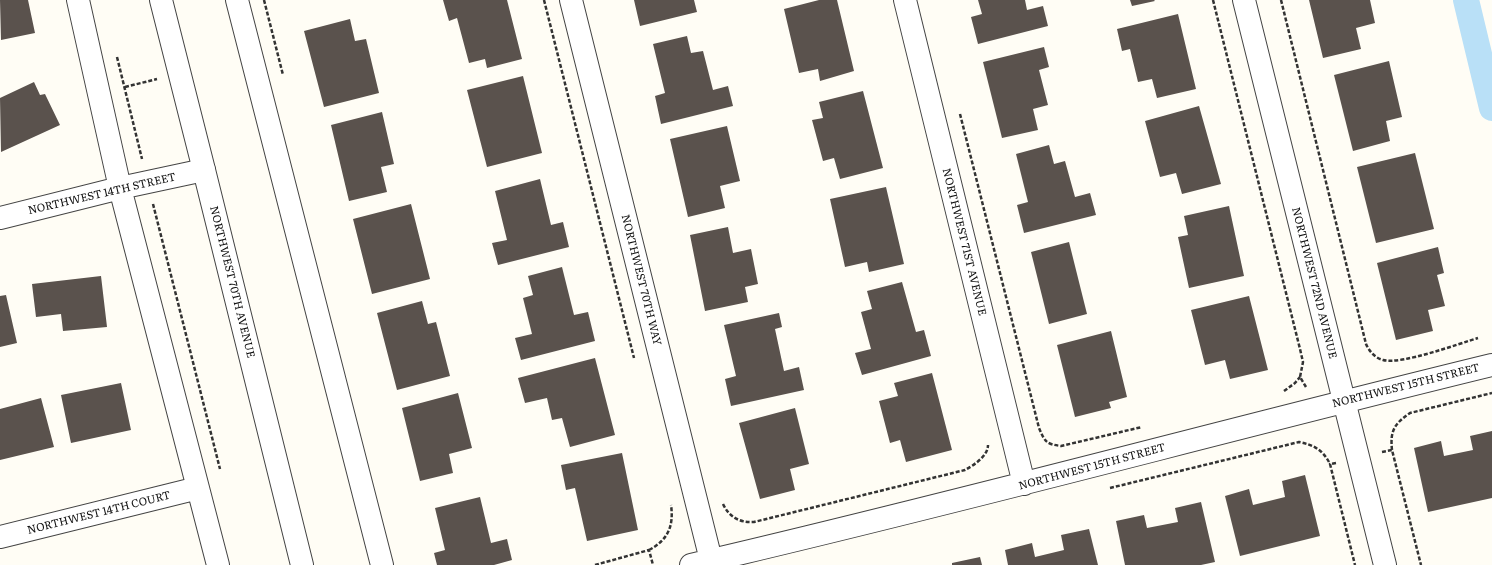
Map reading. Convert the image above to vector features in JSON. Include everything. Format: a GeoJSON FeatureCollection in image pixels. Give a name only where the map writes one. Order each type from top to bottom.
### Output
{"type":"FeatureCollection","features":[{"type":"Feature","properties":{"kind":"street"},"geometry":{"type":"LineString","coordinates":[[78,0],[120,188],[218,565]]}},
{"type":"Feature","properties":{"kind":"street","name":"NORTHWEST 70TH AVENUE"},"geometry":{"type":"LineString","coordinates":[[161,0],[302,565]]}},
{"type":"Feature","properties":{"kind":"street"},"geometry":{"type":"LineString","coordinates":[[237,0],[382,565]]}},
{"type":"Feature","properties":{"kind":"street","name":"NORTHWEST 70TH WAY"},"geometry":{"type":"LineString","coordinates":[[571,0],[711,560]]}},
{"type":"Feature","properties":{"kind":"street","name":"NORTHWEST 71ST AVENUE"},"geometry":{"type":"LineString","coordinates":[[905,0],[1024,484]]}},
{"type":"Feature","properties":{"kind":"street","name":"NORTHWEST 72ND AVENUE"},"geometry":{"type":"LineString","coordinates":[[1244,0],[1385,565]]}},
{"type":"Feature","properties":{"kind":"street","name":"NORTHWEST 14TH STREET"},"geometry":{"type":"LineString","coordinates":[[0,218],[120,188],[204,170]]}},
{"type":"Feature","properties":{"kind":"street","name":"NORTHWEST 15TH STREET"},"geometry":{"type":"LineString","coordinates":[[691,565],[1024,484],[1344,401],[1492,365]]}},
{"type":"Feature","properties":{"kind":"street","name":"NORTHWEST 14TH COURT"},"geometry":{"type":"LineString","coordinates":[[0,538],[198,488]]}},
{"type":"Feature","properties":{"kind":"path"},"geometry":{"type":"LineString","coordinates":[[544,0],[634,360]]}},
{"type":"Feature","properties":{"kind":"path"},"geometry":{"type":"LineString","coordinates":[[1213,0],[1303,362],[1300,376],[1295,383],[1280,392]]}},
{"type":"Feature","properties":{"kind":"path"},"geometry":{"type":"LineString","coordinates":[[1281,0],[1366,344],[1369,350],[1374,356],[1383,360],[1394,361],[1478,338]]}},
{"type":"Feature","properties":{"kind":"path"},"geometry":{"type":"LineString","coordinates":[[116,51],[221,473]]}},
{"type":"Feature","properties":{"kind":"path"},"geometry":{"type":"LineString","coordinates":[[125,87],[180,74]]}},
{"type":"Feature","properties":{"kind":"path"},"geometry":{"type":"LineString","coordinates":[[958,107],[1038,428],[1043,439],[1050,445],[1061,446],[1148,425]]}},
{"type":"Feature","properties":{"kind":"path"},"geometry":{"type":"LineString","coordinates":[[1300,376],[1310,395],[1315,409]]}},
{"type":"Feature","properties":{"kind":"path"},"geometry":{"type":"LineString","coordinates":[[1392,450],[1391,438],[1393,429],[1400,420],[1410,413],[1492,393]]}},
{"type":"Feature","properties":{"kind":"path"},"geometry":{"type":"LineString","coordinates":[[722,500],[730,514],[737,520],[745,523],[754,522],[965,470],[975,465],[982,458],[988,448],[988,441]]}},
{"type":"Feature","properties":{"kind":"path"},"geometry":{"type":"LineString","coordinates":[[1107,489],[1299,442],[1310,444],[1319,449],[1326,456],[1330,464]]}},
{"type":"Feature","properties":{"kind":"path"},"geometry":{"type":"LineString","coordinates":[[595,565],[649,550],[658,546],[665,539],[670,529],[672,517],[669,498]]}},
{"type":"Feature","properties":{"kind":"path"},"geometry":{"type":"LineString","coordinates":[[649,550],[653,565]]}},
{"type":"Feature","properties":{"kind":"building"},"geometry":{"type":"Polygon","coordinates":[[[0,0],[28,0],[35,33],[1,40],[0,0]]]}},
{"type":"Feature","properties":{"kind":"building"},"geometry":{"type":"Polygon","coordinates":[[[443,0],[507,0],[522,59],[487,68],[485,59],[469,63],[457,18],[449,21],[443,0]]]}},
{"type":"Feature","properties":{"kind":"building"},"geometry":{"type":"Polygon","coordinates":[[[634,0],[694,0],[697,12],[640,26],[634,0]]]}},
{"type":"Feature","properties":{"kind":"building"},"geometry":{"type":"Polygon","coordinates":[[[819,0],[837,0],[854,71],[820,81],[818,69],[799,73],[784,9],[819,0]]]}},
{"type":"Feature","properties":{"kind":"building"},"geometry":{"type":"Polygon","coordinates":[[[978,0],[1025,0],[1027,10],[1043,6],[1048,26],[978,44],[971,17],[982,14],[978,0]]]}},
{"type":"Feature","properties":{"kind":"building"},"geometry":{"type":"Polygon","coordinates":[[[1130,0],[1154,0],[1155,1],[1132,6],[1130,0]]]}},
{"type":"Feature","properties":{"kind":"building"},"geometry":{"type":"Polygon","coordinates":[[[1309,0],[1370,0],[1375,23],[1356,28],[1361,49],[1323,58],[1309,0]]]}},
{"type":"Feature","properties":{"kind":"building"},"geometry":{"type":"Polygon","coordinates":[[[1178,14],[1196,89],[1157,98],[1152,79],[1138,82],[1130,49],[1122,51],[1117,29],[1178,14]]]}},
{"type":"Feature","properties":{"kind":"building"},"geometry":{"type":"Polygon","coordinates":[[[350,19],[355,41],[366,39],[379,93],[324,107],[304,31],[350,19]]]}},
{"type":"Feature","properties":{"kind":"building"},"geometry":{"type":"Polygon","coordinates":[[[687,36],[691,53],[703,51],[713,90],[728,86],[733,106],[661,124],[655,96],[665,93],[653,44],[687,36]]]}},
{"type":"Feature","properties":{"kind":"building"},"geometry":{"type":"Polygon","coordinates":[[[1044,47],[1049,67],[1039,70],[1048,105],[1033,109],[1038,130],[1002,138],[983,62],[1044,47]]]}},
{"type":"Feature","properties":{"kind":"building"},"geometry":{"type":"Polygon","coordinates":[[[1389,61],[1402,117],[1386,121],[1390,141],[1353,151],[1334,75],[1389,61]]]}},
{"type":"Feature","properties":{"kind":"building"},"geometry":{"type":"Polygon","coordinates":[[[523,76],[542,153],[487,167],[467,90],[523,76]]]}},
{"type":"Feature","properties":{"kind":"building"},"geometry":{"type":"Polygon","coordinates":[[[34,82],[40,95],[45,94],[60,125],[1,152],[0,98],[34,82]]]}},
{"type":"Feature","properties":{"kind":"building"},"geometry":{"type":"Polygon","coordinates":[[[863,91],[883,168],[840,179],[834,158],[823,161],[812,120],[823,118],[819,102],[863,91]]]}},
{"type":"Feature","properties":{"kind":"building"},"geometry":{"type":"Polygon","coordinates":[[[1199,106],[1221,184],[1182,194],[1176,173],[1160,177],[1145,121],[1199,106]]]}},
{"type":"Feature","properties":{"kind":"building"},"geometry":{"type":"Polygon","coordinates":[[[382,112],[394,164],[381,167],[387,192],[349,201],[331,125],[382,112]]]}},
{"type":"Feature","properties":{"kind":"building"},"geometry":{"type":"Polygon","coordinates":[[[727,126],[740,181],[720,186],[725,208],[688,217],[670,139],[727,126]]]}},
{"type":"Feature","properties":{"kind":"building"},"geometry":{"type":"Polygon","coordinates":[[[1049,145],[1054,164],[1065,161],[1075,197],[1090,193],[1096,215],[1024,233],[1017,205],[1028,202],[1016,154],[1049,145]]]}},
{"type":"Feature","properties":{"kind":"building"},"geometry":{"type":"Polygon","coordinates":[[[1415,153],[1434,229],[1376,243],[1357,167],[1415,153]]]}},
{"type":"Feature","properties":{"kind":"building"},"geometry":{"type":"Polygon","coordinates":[[[540,179],[551,225],[563,222],[569,247],[498,265],[492,243],[507,240],[495,191],[540,179]]]}},
{"type":"Feature","properties":{"kind":"building"},"geometry":{"type":"Polygon","coordinates":[[[886,187],[904,264],[869,272],[867,262],[845,267],[830,199],[886,187]]]}},
{"type":"Feature","properties":{"kind":"building"},"geometry":{"type":"Polygon","coordinates":[[[411,204],[430,279],[372,294],[353,219],[411,204]]]}},
{"type":"Feature","properties":{"kind":"building"},"geometry":{"type":"Polygon","coordinates":[[[1229,206],[1244,276],[1189,288],[1178,237],[1188,235],[1184,216],[1229,206]]]}},
{"type":"Feature","properties":{"kind":"building"},"geometry":{"type":"Polygon","coordinates":[[[728,227],[733,253],[751,249],[758,284],[745,287],[748,302],[705,311],[690,235],[728,227]]]}},
{"type":"Feature","properties":{"kind":"building"},"geometry":{"type":"Polygon","coordinates":[[[1069,242],[1087,314],[1049,324],[1031,252],[1069,242]]]}},
{"type":"Feature","properties":{"kind":"building"},"geometry":{"type":"Polygon","coordinates":[[[1438,247],[1444,273],[1437,275],[1445,306],[1428,310],[1433,331],[1396,340],[1377,263],[1438,247]]]}},
{"type":"Feature","properties":{"kind":"building"},"geometry":{"type":"Polygon","coordinates":[[[562,267],[574,315],[588,312],[595,341],[521,360],[515,338],[532,334],[523,298],[533,295],[528,276],[562,267]]]}},
{"type":"Feature","properties":{"kind":"building"},"geometry":{"type":"Polygon","coordinates":[[[101,276],[107,327],[63,331],[61,314],[36,317],[32,284],[101,276]]]}},
{"type":"Feature","properties":{"kind":"building"},"geometry":{"type":"Polygon","coordinates":[[[902,282],[916,332],[924,330],[931,356],[862,375],[855,353],[871,349],[861,312],[872,309],[867,291],[902,282]]]}},
{"type":"Feature","properties":{"kind":"building"},"geometry":{"type":"Polygon","coordinates":[[[6,295],[17,343],[0,347],[0,296],[6,295]]]}},
{"type":"Feature","properties":{"kind":"building"},"geometry":{"type":"Polygon","coordinates":[[[1249,296],[1268,370],[1230,379],[1225,360],[1205,365],[1191,310],[1249,296]]]}},
{"type":"Feature","properties":{"kind":"building"},"geometry":{"type":"Polygon","coordinates":[[[422,301],[428,324],[436,322],[450,376],[397,390],[377,313],[422,301]]]}},
{"type":"Feature","properties":{"kind":"building"},"geometry":{"type":"Polygon","coordinates":[[[779,313],[782,327],[775,329],[784,371],[799,367],[804,390],[731,406],[725,379],[736,376],[724,325],[779,313]]]}},
{"type":"Feature","properties":{"kind":"building"},"geometry":{"type":"Polygon","coordinates":[[[1111,331],[1127,397],[1109,402],[1111,408],[1075,417],[1057,345],[1111,331]]]}},
{"type":"Feature","properties":{"kind":"building"},"geometry":{"type":"Polygon","coordinates":[[[595,358],[615,435],[570,447],[562,418],[552,420],[547,398],[525,403],[518,378],[595,358]]]}},
{"type":"Feature","properties":{"kind":"building"},"geometry":{"type":"Polygon","coordinates":[[[932,373],[952,450],[906,462],[900,440],[890,443],[879,401],[898,396],[894,383],[932,373]]]}},
{"type":"Feature","properties":{"kind":"building"},"geometry":{"type":"Polygon","coordinates":[[[121,383],[131,430],[71,443],[61,395],[121,383]]]}},
{"type":"Feature","properties":{"kind":"building"},"geometry":{"type":"Polygon","coordinates":[[[458,393],[472,448],[449,454],[453,473],[420,481],[402,408],[458,393]]]}},
{"type":"Feature","properties":{"kind":"building"},"geometry":{"type":"Polygon","coordinates":[[[41,398],[54,447],[0,460],[0,409],[41,398]]]}},
{"type":"Feature","properties":{"kind":"building"},"geometry":{"type":"Polygon","coordinates":[[[795,408],[809,464],[790,469],[795,490],[760,499],[739,423],[795,408]]]}},
{"type":"Feature","properties":{"kind":"building"},"geometry":{"type":"Polygon","coordinates":[[[1492,431],[1492,498],[1428,512],[1414,448],[1441,441],[1444,456],[1473,450],[1470,436],[1492,431]]]}},
{"type":"Feature","properties":{"kind":"building"},"geometry":{"type":"Polygon","coordinates":[[[622,453],[638,530],[587,541],[575,488],[566,490],[561,465],[622,453]]]}},
{"type":"Feature","properties":{"kind":"building"},"geometry":{"type":"Polygon","coordinates":[[[1305,475],[1320,536],[1240,556],[1225,496],[1249,489],[1253,505],[1285,497],[1282,481],[1305,475]]]}},
{"type":"Feature","properties":{"kind":"building"},"geometry":{"type":"Polygon","coordinates":[[[480,497],[491,543],[507,539],[512,560],[494,565],[437,565],[434,553],[445,550],[435,508],[480,497]]]}},
{"type":"Feature","properties":{"kind":"building"},"geometry":{"type":"Polygon","coordinates":[[[1201,502],[1215,562],[1201,565],[1125,565],[1116,521],[1144,515],[1147,528],[1178,522],[1175,508],[1201,502]]]}},
{"type":"Feature","properties":{"kind":"building"},"geometry":{"type":"Polygon","coordinates":[[[1089,529],[1098,565],[1008,565],[1005,550],[1032,543],[1035,557],[1064,550],[1061,535],[1089,529]]]}},
{"type":"Feature","properties":{"kind":"building"},"geometry":{"type":"Polygon","coordinates":[[[980,557],[982,565],[952,565],[952,563],[980,557]]]}},
{"type":"Feature","properties":{"kind":"waterway"},"geometry":{"type":"LineString","coordinates":[[1466,0],[1492,108]]}}]}
